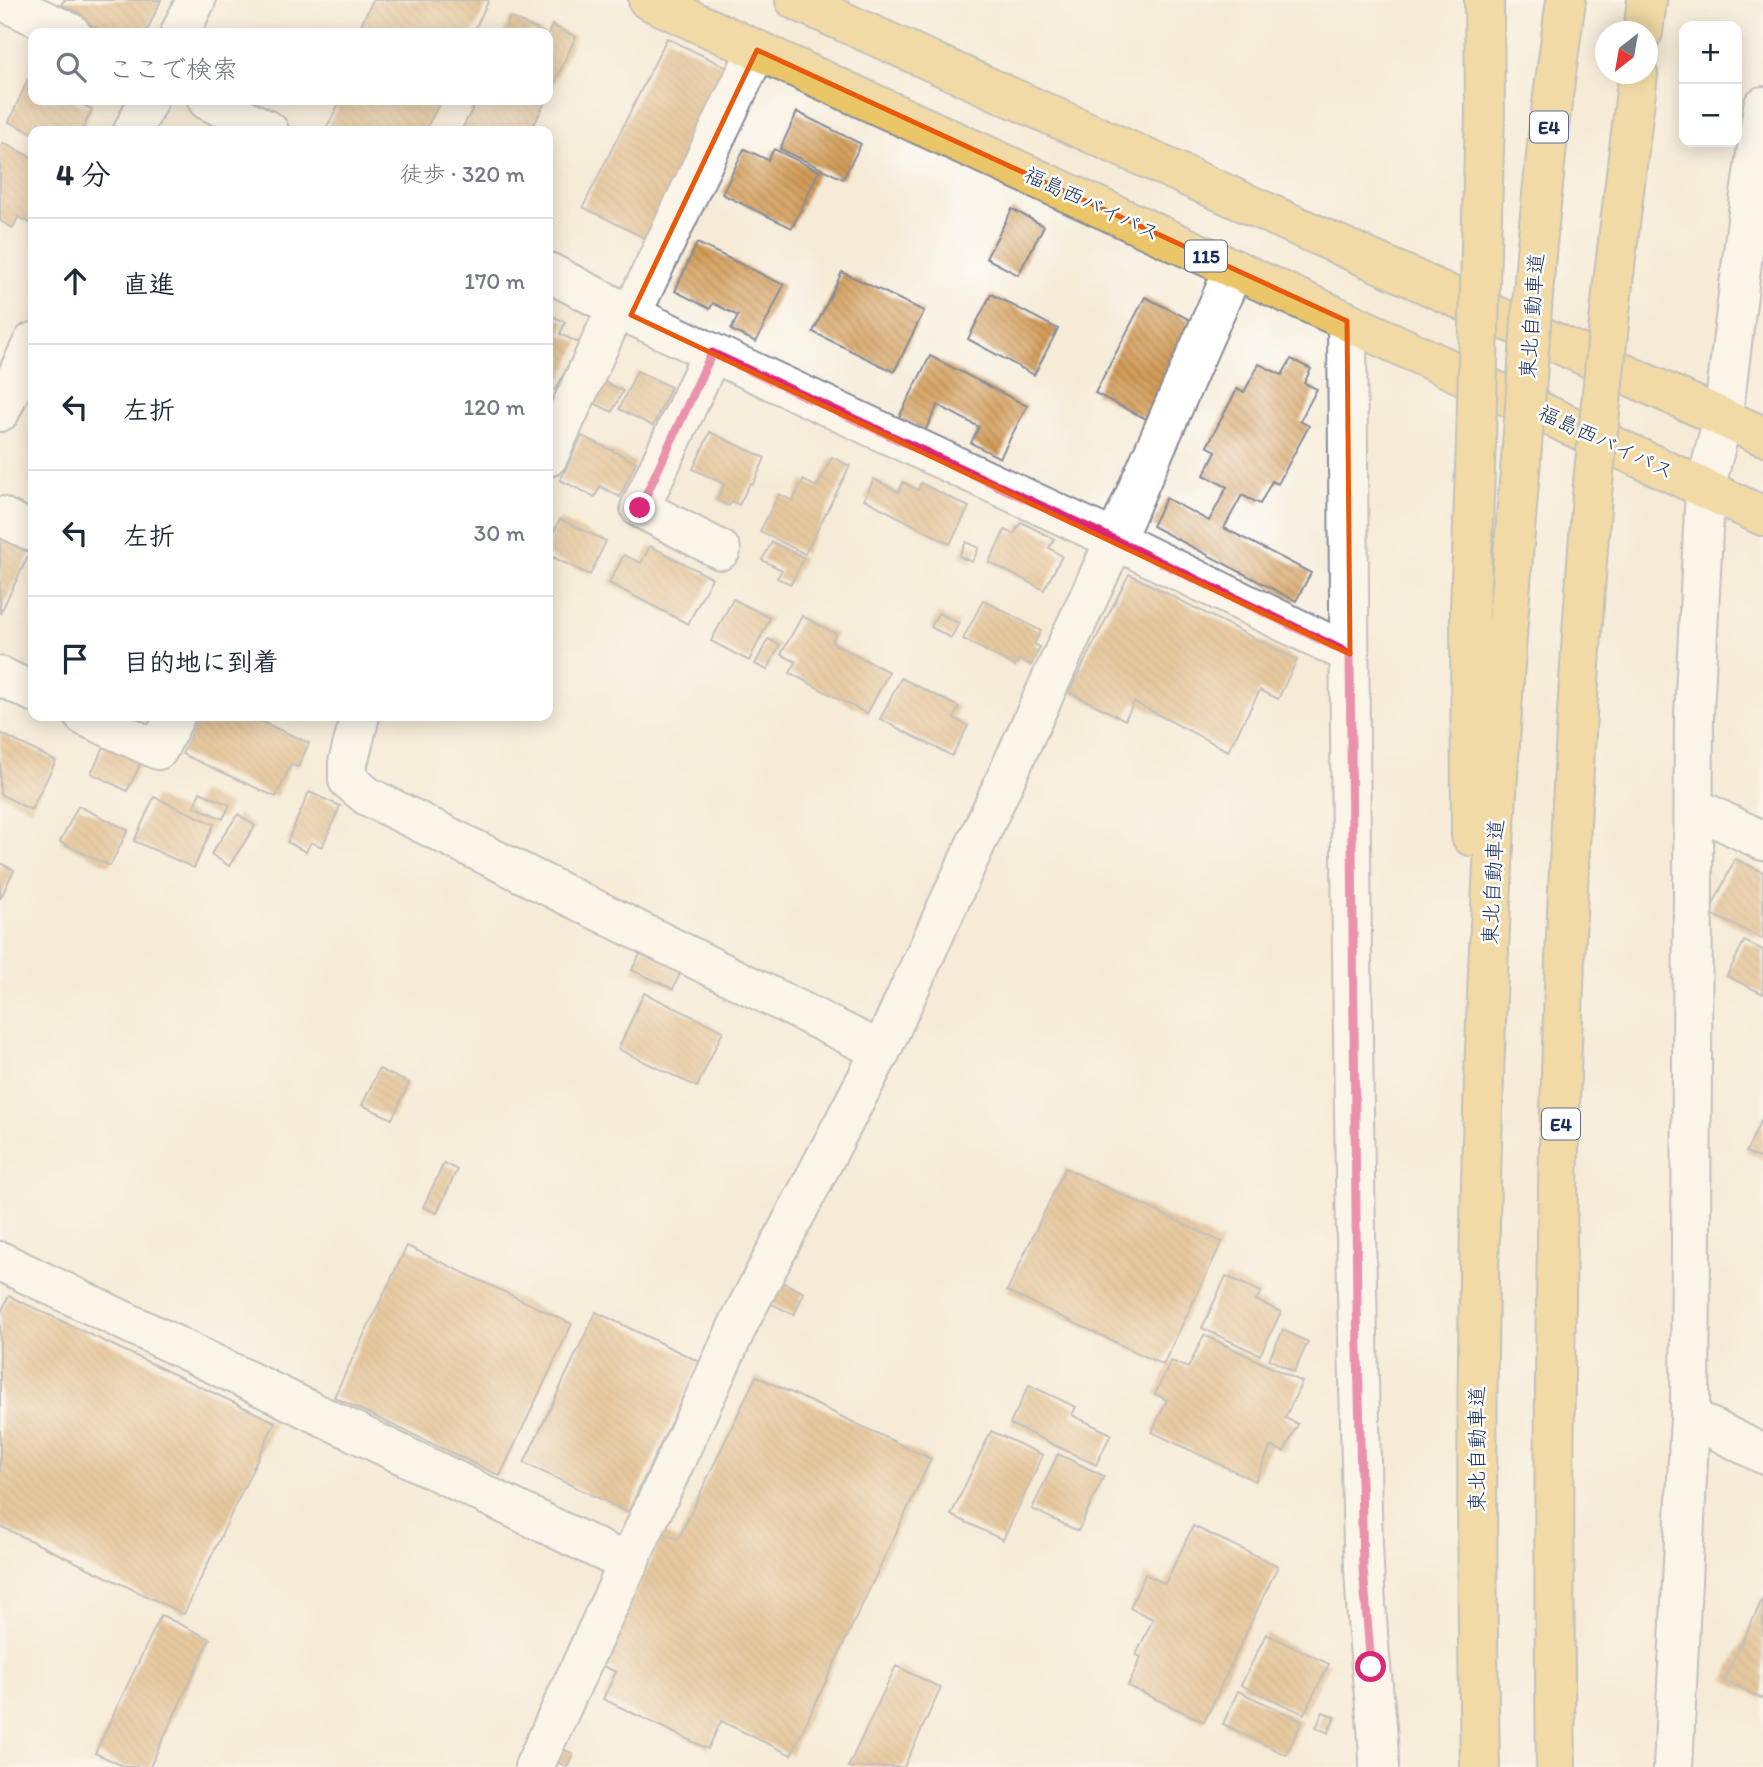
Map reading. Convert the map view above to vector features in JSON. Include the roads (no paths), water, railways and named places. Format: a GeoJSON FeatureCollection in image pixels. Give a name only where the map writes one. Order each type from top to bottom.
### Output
{"type":"FeatureCollection","features":[{"type":"Feature","properties":{"kind":"highway","name":"福島西バイパス"},"geometry":{"type":"LineString","coordinates":[[648,0],[1347,321],[1763,516]]}},
{"type":"Feature","properties":{"kind":"highway"},"geometry":{"type":"LineString","coordinates":[[795,0],[1763,436]]}},
{"type":"Feature","properties":{"kind":"highway"},"geometry":{"type":"LineString","coordinates":[[1478,1265],[1469,609],[1485,114],[1484,0]]}},
{"type":"Feature","properties":{"kind":"highway","name":"東北自動車道"},"geometry":{"type":"LineString","coordinates":[[1480,1767],[1477,1603],[1478,1265],[1488,972],[1503,681],[1536,254],[1549,126],[1566,0]]}},
{"type":"Feature","properties":{"kind":"highway"},"geometry":{"type":"LineString","coordinates":[[1644,21],[1647,0]]}},
{"type":"Feature","properties":{"kind":"highway","name":"E4"},"geometry":{"type":"LineString","coordinates":[[1556,1767],[1554,1595],[1558,1256],[1565,974],[1581,636],[1613,283],[1637,84]]}},
{"type":"Feature","properties":{"kind":"street"},"geometry":{"type":"LineString","coordinates":[[1,0],[60,28]]}},
{"type":"Feature","properties":{"kind":"street"},"geometry":{"type":"LineString","coordinates":[[182,28],[196,0]]}},
{"type":"Feature","properties":{"kind":"street"},"geometry":{"type":"LineString","coordinates":[[553,447],[757,50]]}},
{"type":"Feature","properties":{"kind":"street"},"geometry":{"type":"LineString","coordinates":[[135,126],[146,105]]}},
{"type":"Feature","properties":{"kind":"street"},"geometry":{"type":"LineString","coordinates":[[217,105],[260,126]]}},
{"type":"Feature","properties":{"kind":"street"},"geometry":{"type":"LineString","coordinates":[[1673,1767],[1690,1417],[1694,715],[1705,489],[1723,418],[1756,198],[1763,106]]}},
{"type":"Feature","properties":{"kind":"street"},"geometry":{"type":"LineString","coordinates":[[534,1767],[741,1319],[881,1051],[1115,540],[1234,269]]}},
{"type":"Feature","properties":{"kind":"street"},"geometry":{"type":"LineString","coordinates":[[553,275],[712,353],[1115,540],[1350,654]]}},
{"type":"Feature","properties":{"kind":"street"},"geometry":{"type":"LineString","coordinates":[[1347,321],[1353,1114],[1363,1568],[1380,1767]]}},
{"type":"Feature","properties":{"kind":"street"},"geometry":{"type":"LineString","coordinates":[[0,412],[28,353]]}},
{"type":"Feature","properties":{"kind":"street"},"geometry":{"type":"LineString","coordinates":[[712,353],[640,508],[721,550]]}},
{"type":"Feature","properties":{"kind":"street"},"geometry":{"type":"LineString","coordinates":[[0,516],[28,530]]}},
{"type":"Feature","properties":{"kind":"street"},"geometry":{"type":"LineString","coordinates":[[0,676],[28,690]]}},
{"type":"Feature","properties":{"kind":"street"},"geometry":{"type":"LineString","coordinates":[[95,721],[158,750],[172,721]]}},
{"type":"Feature","properties":{"kind":"street"},"geometry":{"type":"LineString","coordinates":[[359,721],[348,763],[348,780],[367,796],[881,1051]]}},
{"type":"Feature","properties":{"kind":"street"},"geometry":{"type":"LineString","coordinates":[[1694,807],[1763,841]]}},
{"type":"Feature","properties":{"kind":"street"},"geometry":{"type":"LineString","coordinates":[[0,1261],[629,1564]]}},
{"type":"Feature","properties":{"kind":"street"},"geometry":{"type":"LineString","coordinates":[[1690,1417],[1763,1454]]}}]}
